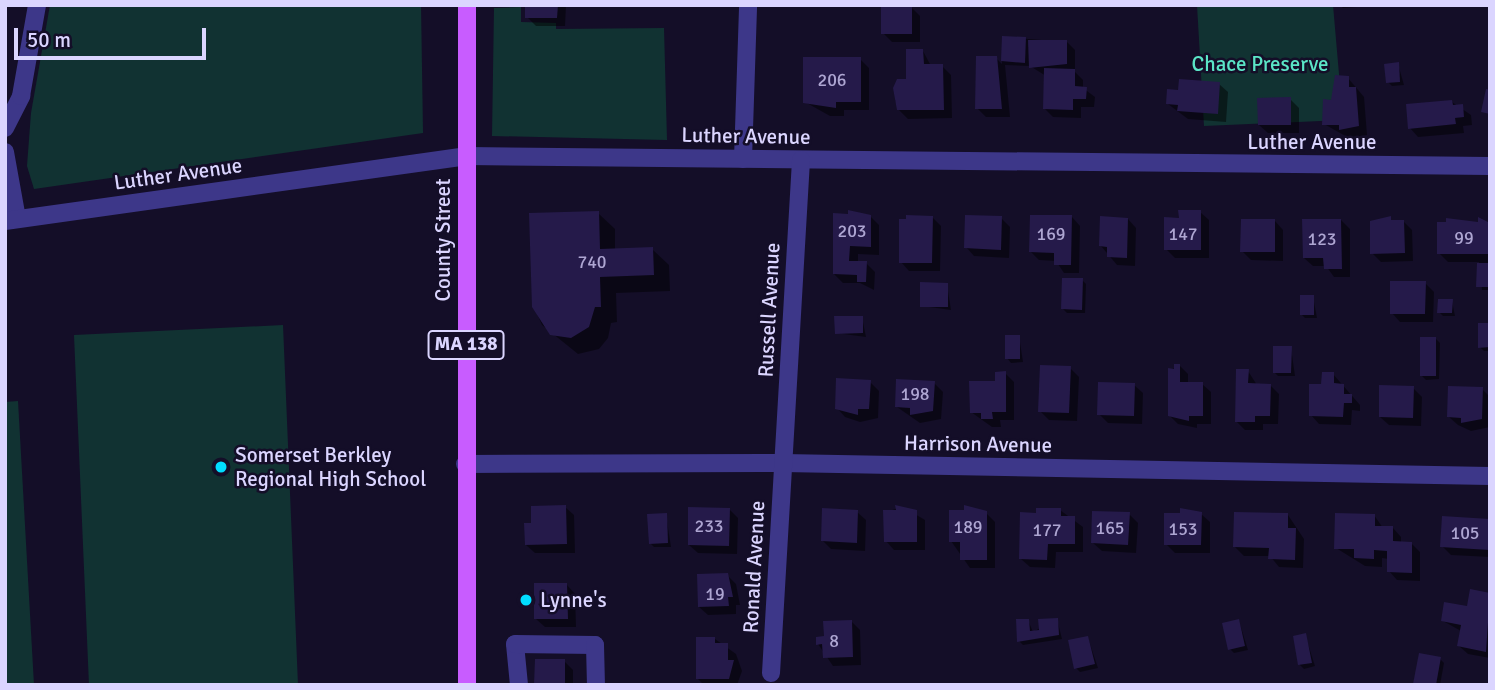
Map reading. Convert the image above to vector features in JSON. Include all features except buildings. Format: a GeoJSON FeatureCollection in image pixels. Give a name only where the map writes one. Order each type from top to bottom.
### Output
{"type":"FeatureCollection","features":[{"type":"Feature","properties":{"kind":"main road","name":"County Street"},"geometry":{"type":"LineString","coordinates":[[467,5],[467,685]]}},
{"type":"Feature","properties":{"kind":"street"},"geometry":{"type":"LineString","coordinates":[[5,128],[21,96],[37,5]]}},
{"type":"Feature","properties":{"kind":"street"},"geometry":{"type":"LineString","coordinates":[[743,159],[748,5]]}},
{"type":"Feature","properties":{"kind":"street"},"geometry":{"type":"LineString","coordinates":[[5,152],[11,220]]}},
{"type":"Feature","properties":{"kind":"street","name":"Luther Avenue"},"geometry":{"type":"LineString","coordinates":[[11,220],[467,156],[1490,166]]}},
{"type":"Feature","properties":{"kind":"street","name":"Russell Avenue"},"geometry":{"type":"LineString","coordinates":[[783,463],[801,160]]}},
{"type":"Feature","properties":{"kind":"street","name":"Harrison Avenue"},"geometry":{"type":"LineString","coordinates":[[465,464],[783,463],[1490,476]]}},
{"type":"Feature","properties":{"kind":"street","name":"Ronald Avenue"},"geometry":{"type":"LineString","coordinates":[[771,673],[783,463]]}},
{"type":"Feature","properties":{"kind":"street"},"geometry":{"type":"LineString","coordinates":[[519,685],[515,644],[595,645],[596,685]]}},
{"type":"Feature","properties":{"kind":"green space"},"geometry":{"type":"Polygon","coordinates":[[[50,5],[421,5],[423,133],[34,189],[27,166],[31,113],[50,5]]]}},
{"type":"Feature","properties":{"kind":"green space","name":"Chace Preserve"},"geometry":{"type":"Polygon","coordinates":[[[1197,5],[1333,5],[1343,120],[1204,126],[1197,5]]]}},
{"type":"Feature","properties":{"kind":"green space"},"geometry":{"type":"Polygon","coordinates":[[[521,7],[521,22],[556,23],[556,29],[664,28],[667,140],[492,136],[494,8],[521,7]]]}},
{"type":"Feature","properties":{"kind":"green space"},"geometry":{"type":"Polygon","coordinates":[[[283,325],[298,685],[89,685],[74,335],[283,325]]]}},
{"type":"Feature","properties":{"kind":"green space"},"geometry":{"type":"Polygon","coordinates":[[[18,401],[34,685],[5,685],[5,402],[18,401]]]}},
{"type":"Feature","properties":{"kind":"place","name":"Somerset Berkley Regional High School"},"geometry":{"type":"Point","coordinates":[221,467]}},
{"type":"Feature","properties":{"kind":"place","name":"Lynne's"},"geometry":{"type":"Point","coordinates":[526,600]}}]}
